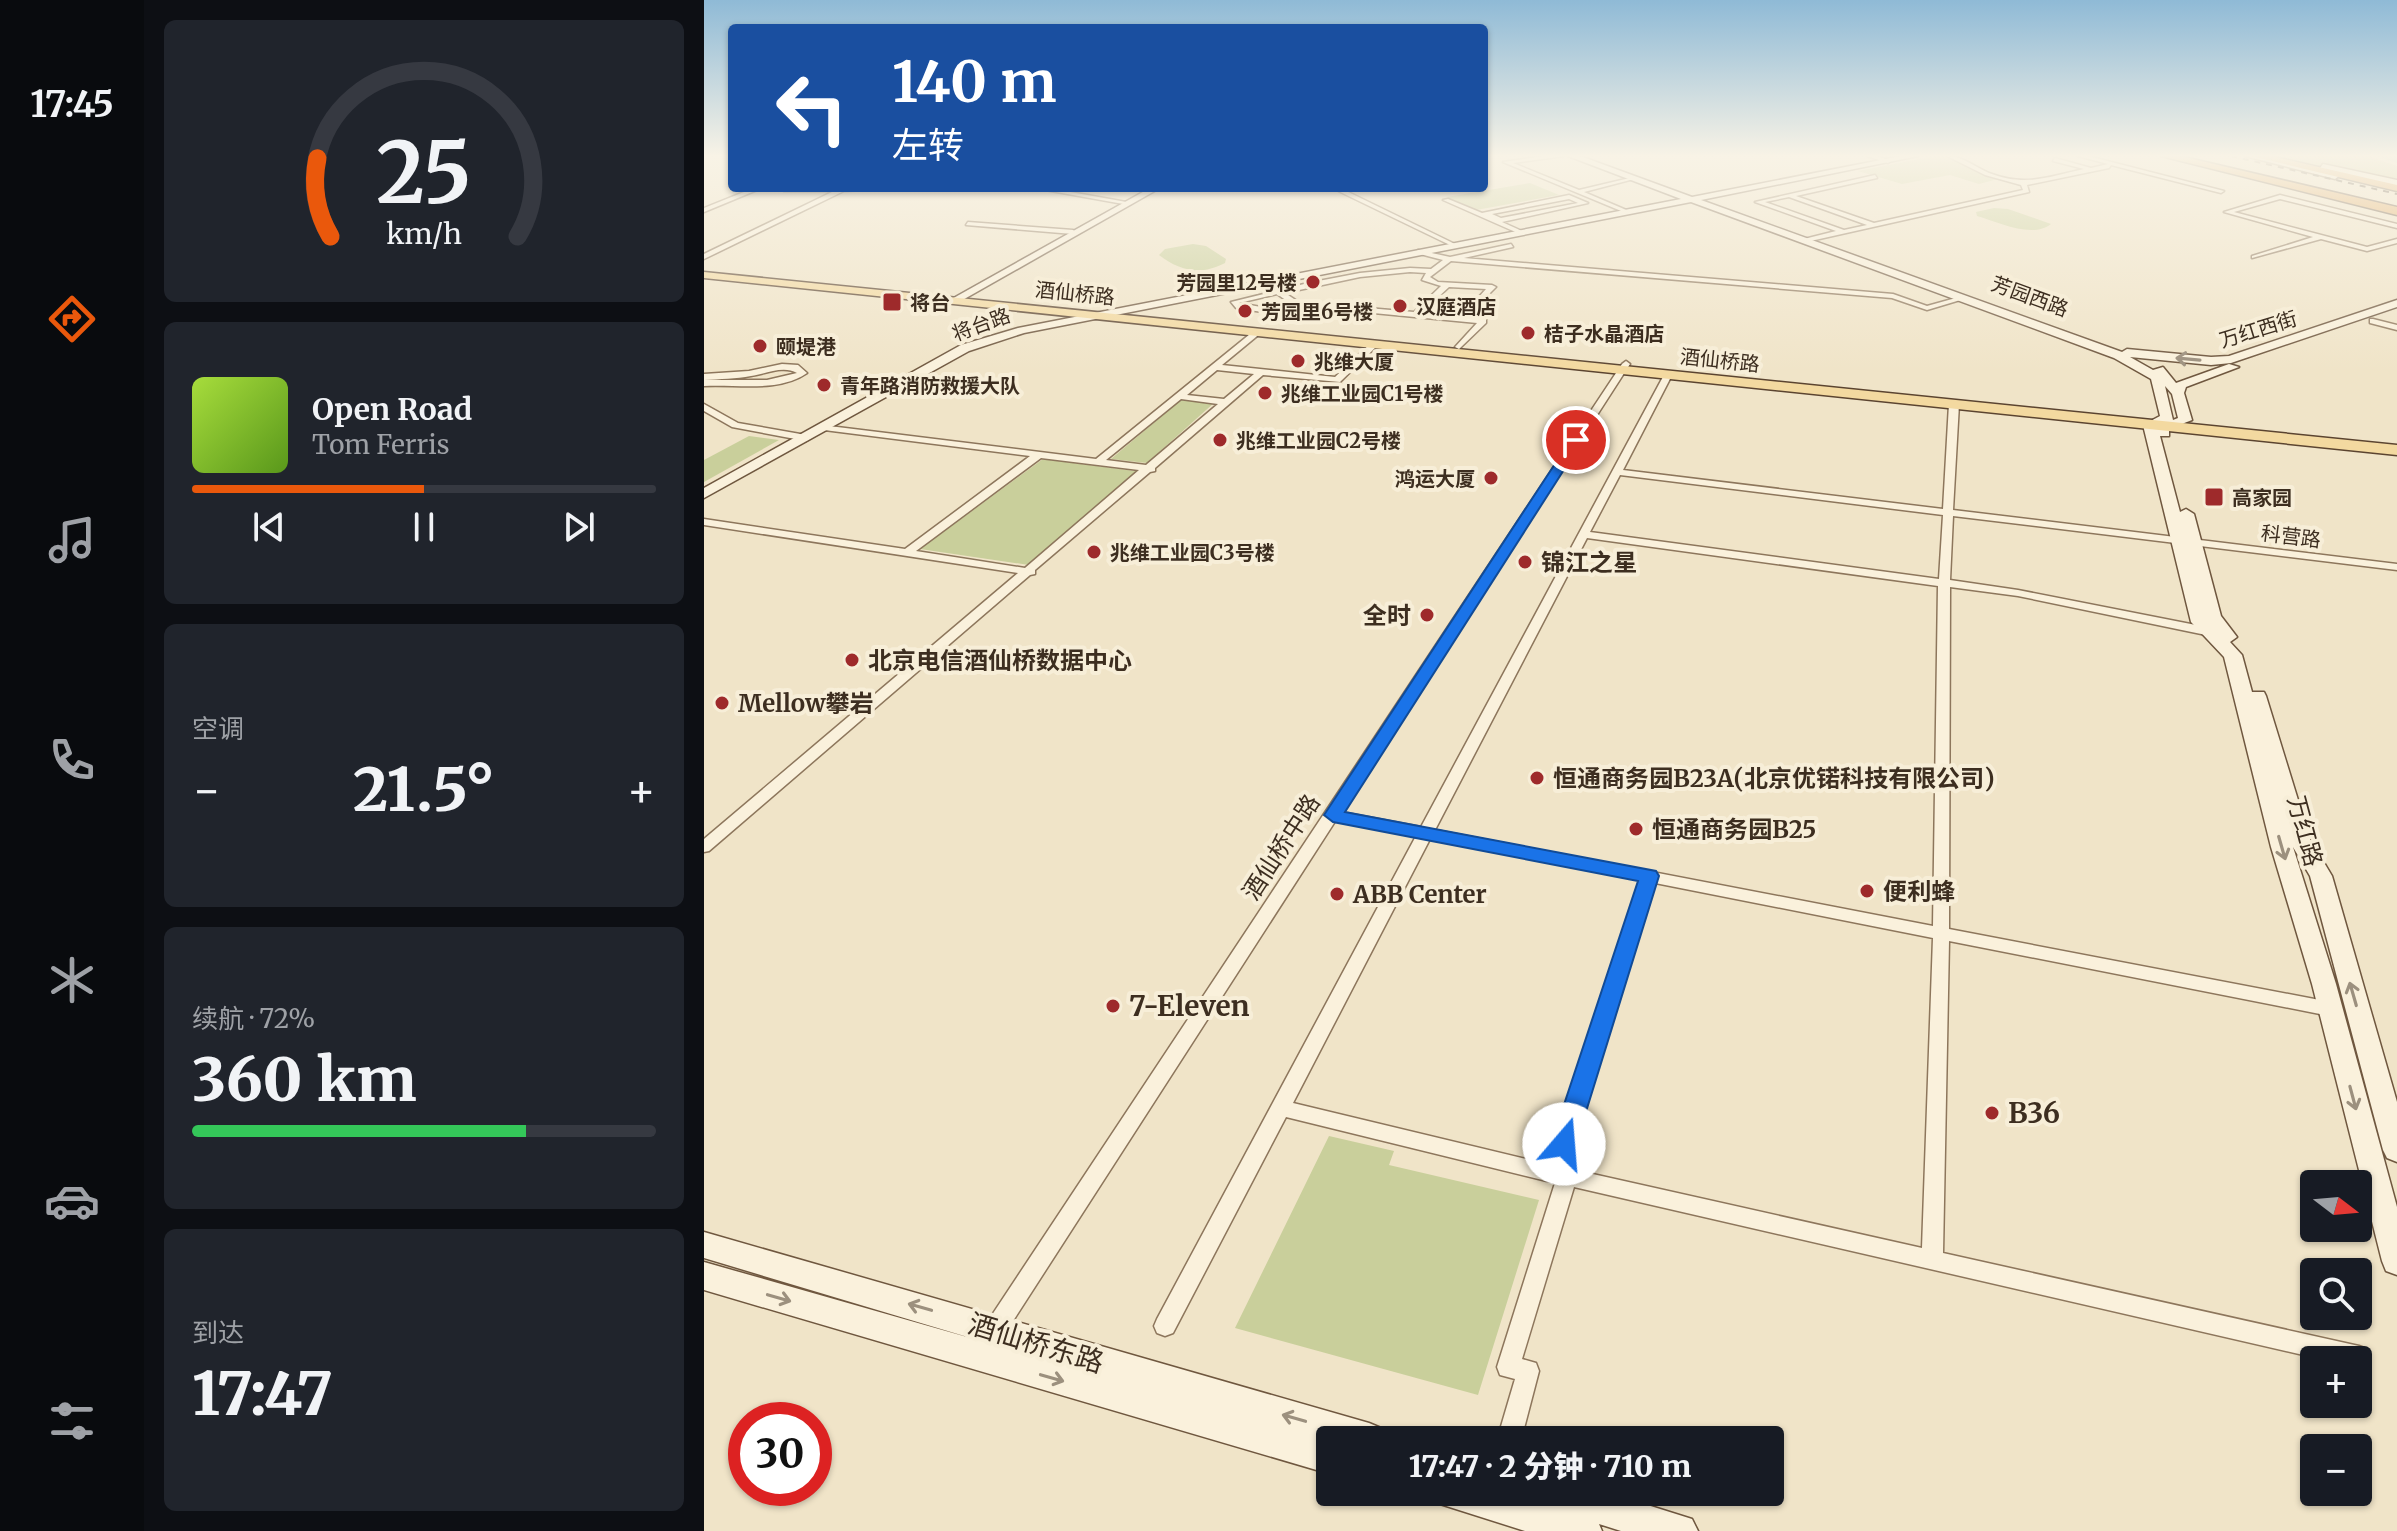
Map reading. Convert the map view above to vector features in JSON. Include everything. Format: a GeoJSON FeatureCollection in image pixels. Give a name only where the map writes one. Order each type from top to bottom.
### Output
{"type":"FeatureCollection","features":[{"type":"Feature","properties":{"kind":"main road"},"geometry":{"type":"LineString","coordinates":[[959,298],[1082,227]]}},
{"type":"Feature","properties":{"kind":"main road","name":"将台路"},"geometry":{"type":"LineString","coordinates":[[704,494],[976,343],[1092,314],[1545,227]]}},
{"type":"Feature","properties":{"kind":"main road","name":"芳园西路"},"geometry":{"type":"LineString","coordinates":[[1778,227],[2150,364],[2168,377],[2178,393],[2185,420]]}},
{"type":"Feature","properties":{"kind":"main road","name":"芳园西路"},"geometry":{"type":"LineString","coordinates":[[1811,239],[2143,366],[2157,377],[2160,423]]}},
{"type":"Feature","properties":{"kind":"main road","name":"酒仙桥路"},"geometry":{"type":"LineString","coordinates":[[704,272],[1459,347],[1668,375],[1954,404],[2160,423],[2185,420],[2397,442]]}},
{"type":"Feature","properties":{"kind":"main road","name":"酒仙桥路"},"geometry":{"type":"LineString","coordinates":[[959,298],[2397,450]]}},
{"type":"Feature","properties":{"kind":"main road","name":"万红西街"},"geometry":{"type":"LineString","coordinates":[[2124,353],[2211,361],[2231,359],[2397,303]]}},
{"type":"Feature","properties":{"kind":"main road","name":"万红西街"},"geometry":{"type":"LineString","coordinates":[[2178,393],[2181,385],[2194,379],[2397,312]]}},
{"type":"Feature","properties":{"kind":"main road","name":"万红路"},"geometry":{"type":"LineString","coordinates":[[2160,423],[2188,542],[2200,622],[2233,655],[2282,847],[2330,1009],[2397,1261]]}},
{"type":"Feature","properties":{"kind":"main road","name":"万红路"},"geometry":{"type":"LineString","coordinates":[[2188,542],[2213,616],[2220,630],[2244,654],[2299,839],[2321,876],[2397,1150]]}},
{"type":"Feature","properties":{"kind":"main road","name":"酒仙桥东路"},"geometry":{"type":"LineString","coordinates":[[704,1245],[1316,1452]]}},
{"type":"Feature","properties":{"kind":"main road","name":"酒仙桥东路"},"geometry":{"type":"LineString","coordinates":[[704,1276],[1316,1427]]}},
{"type":"Feature","properties":{"kind":"main road"},"geometry":{"type":"LineString","coordinates":[[1518,1506],[1584,1531]]}},
{"type":"Feature","properties":{"kind":"main road"},"geometry":{"type":"LineString","coordinates":[[1595,1506],[1680,1531]]}},
{"type":"Feature","properties":{"kind":"street"},"geometry":{"type":"LineString","coordinates":[[704,257],[765,227]]}},
{"type":"Feature","properties":{"kind":"street"},"geometry":{"type":"LineString","coordinates":[[1013,227],[1073,232]]}},
{"type":"Feature","properties":{"kind":"street"},"geometry":{"type":"LineString","coordinates":[[1417,227],[1454,245]]}},
{"type":"Feature","properties":{"kind":"street"},"geometry":{"type":"LineString","coordinates":[[1509,227],[1520,232]]}},
{"type":"Feature","properties":{"kind":"street"},"geometry":{"type":"LineString","coordinates":[[1831,227],[1844,232]]}},
{"type":"Feature","properties":{"kind":"street"},"geometry":{"type":"LineString","coordinates":[[1811,239],[1864,227]]}},
{"type":"Feature","properties":{"kind":"street"},"geometry":{"type":"LineString","coordinates":[[2284,227],[2367,249],[2397,241]]}},
{"type":"Feature","properties":{"kind":"street"},"geometry":{"type":"LineString","coordinates":[[2254,257],[2320,237]]}},
{"type":"Feature","properties":{"kind":"street"},"geometry":{"type":"LineString","coordinates":[[1472,309],[1492,287],[1448,284],[1425,278],[1446,260],[1511,246]]}},
{"type":"Feature","properties":{"kind":"street"},"geometry":{"type":"LineString","coordinates":[[1418,252],[1446,260],[1513,267]]}},
{"type":"Feature","properties":{"kind":"street"},"geometry":{"type":"LineString","coordinates":[[1446,260],[1893,296],[1927,308],[1963,298]]}},
{"type":"Feature","properties":{"kind":"street"},"geometry":{"type":"LineString","coordinates":[[1433,271],[1408,268],[1235,302],[1236,306],[1289,314],[1309,305],[1483,321],[1459,347]]}},
{"type":"Feature","properties":{"kind":"street"},"geometry":{"type":"LineString","coordinates":[[1417,313],[1448,284]]}},
{"type":"Feature","properties":{"kind":"street"},"geometry":{"type":"LineString","coordinates":[[1279,292],[1303,309]]}},
{"type":"Feature","properties":{"kind":"street"},"geometry":{"type":"LineString","coordinates":[[2373,321],[2397,328]]}},
{"type":"Feature","properties":{"kind":"street"},"geometry":{"type":"LineString","coordinates":[[1098,462],[1258,332]]}},
{"type":"Feature","properties":{"kind":"street"},"geometry":{"type":"LineString","coordinates":[[1214,367],[1337,380],[1375,344]]}},
{"type":"Feature","properties":{"kind":"street"},"geometry":{"type":"LineString","coordinates":[[704,377],[749,374],[782,367],[795,367],[803,373],[787,382],[768,385],[742,381],[704,383]]}},
{"type":"Feature","properties":{"kind":"street","name":"酒仙桥中路"},"geometry":{"type":"LineString","coordinates":[[986,1343],[1624,367]]}},
{"type":"Feature","properties":{"kind":"street"},"geometry":{"type":"LineString","coordinates":[[704,847],[1031,572],[1261,372]]}},
{"type":"Feature","properties":{"kind":"street"},"geometry":{"type":"LineString","coordinates":[[1165,1326],[1428,834],[1668,375]]}},
{"type":"Feature","properties":{"kind":"street"},"geometry":{"type":"LineString","coordinates":[[1177,396],[1225,402]]}},
{"type":"Feature","properties":{"kind":"street"},"geometry":{"type":"LineString","coordinates":[[1932,1260],[1941,932],[1944,583],[1954,404]]}},
{"type":"Feature","properties":{"kind":"street"},"geometry":{"type":"LineString","coordinates":[[704,407],[735,425],[806,438]]}},
{"type":"Feature","properties":{"kind":"street"},"geometry":{"type":"LineString","coordinates":[[824,427],[1151,469]]}},
{"type":"Feature","properties":{"kind":"street"},"geometry":{"type":"LineString","coordinates":[[909,551],[1038,455]]}},
{"type":"Feature","properties":{"kind":"street","name":"科营路"},"geometry":{"type":"LineString","coordinates":[[1616,472],[2397,567]]}},
{"type":"Feature","properties":{"kind":"street"},"geometry":{"type":"LineString","coordinates":[[704,522],[1031,572]]}},
{"type":"Feature","properties":{"kind":"street"},"geometry":{"type":"LineString","coordinates":[[1586,535],[2018,593],[2206,631]]}},
{"type":"Feature","properties":{"kind":"street"},"geometry":{"type":"LineString","coordinates":[[1333,815],[2330,1009]]}},
{"type":"Feature","properties":{"kind":"street"},"geometry":{"type":"LineString","coordinates":[[1513,1426],[1528,1371],[1508,1367],[1560,1176],[1649,876]]}},
{"type":"Feature","properties":{"kind":"street"},"geometry":{"type":"LineString","coordinates":[[1282,1108],[1560,1176],[2311,1346]]}},
{"type":"Feature","properties":{"kind":"green space"},"geometry":{"type":"Polygon","coordinates":[[[2015,227],[2044,227],[2034,230],[2015,227]]]}},
{"type":"Feature","properties":{"kind":"green space"},"geometry":{"type":"Polygon","coordinates":[[[1193,244],[1206,246],[1226,259],[1225,263],[1190,270],[1159,255],[1165,249],[1193,244]]]}},
{"type":"Feature","properties":{"kind":"green space"},"geometry":{"type":"Polygon","coordinates":[[[1182,399],[1215,402],[1147,463],[1111,459],[1182,399]]]}},
{"type":"Feature","properties":{"kind":"green space"},"geometry":{"type":"Polygon","coordinates":[[[749,436],[779,440],[704,482],[704,460],[749,436]]]}},
{"type":"Feature","properties":{"kind":"green space"},"geometry":{"type":"Polygon","coordinates":[[[1043,459],[1142,472],[1029,565],[920,549],[1043,459]]]}},
{"type":"Feature","properties":{"kind":"green space"},"geometry":{"type":"Polygon","coordinates":[[[1329,1136],[1394,1151],[1389,1165],[1539,1200],[1478,1395],[1235,1328],[1329,1136]]]}},
{"type":"Feature","properties":{"kind":"place","name":"芳园里12号楼"},"geometry":{"type":"Point","coordinates":[1313,282]}},
{"type":"Feature","properties":{"kind":"place","name":"将台"},"geometry":{"type":"Point","coordinates":[892,302]}},
{"type":"Feature","properties":{"kind":"place","name":"汉庭酒店"},"geometry":{"type":"Point","coordinates":[1400,306]}},
{"type":"Feature","properties":{"kind":"place","name":"芳园里6号楼"},"geometry":{"type":"Point","coordinates":[1245,311]}},
{"type":"Feature","properties":{"kind":"place","name":"桔子水晶酒店"},"geometry":{"type":"Point","coordinates":[1528,333]}},
{"type":"Feature","properties":{"kind":"place","name":"颐堤港"},"geometry":{"type":"Point","coordinates":[760,346]}},
{"type":"Feature","properties":{"kind":"place","name":"兆维大厦"},"geometry":{"type":"Point","coordinates":[1298,361]}},
{"type":"Feature","properties":{"kind":"place","name":"青年路消防救援大队"},"geometry":{"type":"Point","coordinates":[824,385]}},
{"type":"Feature","properties":{"kind":"place","name":"兆维工业园C1号楼"},"geometry":{"type":"Point","coordinates":[1265,393]}},
{"type":"Feature","properties":{"kind":"place","name":"兆维工业园C2号楼"},"geometry":{"type":"Point","coordinates":[1220,440]}},
{"type":"Feature","properties":{"kind":"place","name":"鸿运大厦"},"geometry":{"type":"Point","coordinates":[1491,478]}},
{"type":"Feature","properties":{"kind":"place","name":"高家园"},"geometry":{"type":"Point","coordinates":[2214,497]}},
{"type":"Feature","properties":{"kind":"place","name":"兆维工业园C3号楼"},"geometry":{"type":"Point","coordinates":[1094,552]}},
{"type":"Feature","properties":{"kind":"place","name":"锦江之星"},"geometry":{"type":"Point","coordinates":[1525,562]}},
{"type":"Feature","properties":{"kind":"place","name":"全时"},"geometry":{"type":"Point","coordinates":[1427,615]}},
{"type":"Feature","properties":{"kind":"place","name":"北京电信酒仙桥数据中心"},"geometry":{"type":"Point","coordinates":[852,660]}},
{"type":"Feature","properties":{"kind":"place","name":"Mellow攀岩"},"geometry":{"type":"Point","coordinates":[722,703]}},
{"type":"Feature","properties":{"kind":"place","name":"恒通商务园B23A(北京优锘科技有限公司)"},"geometry":{"type":"Point","coordinates":[1537,778]}},
{"type":"Feature","properties":{"kind":"place","name":"恒通商务园B25"},"geometry":{"type":"Point","coordinates":[1636,829]}},
{"type":"Feature","properties":{"kind":"place","name":"便利蜂"},"geometry":{"type":"Point","coordinates":[1867,891]}},
{"type":"Feature","properties":{"kind":"place","name":"ABB Center"},"geometry":{"type":"Point","coordinates":[1337,894]}},
{"type":"Feature","properties":{"kind":"place","name":"7-Eleven"},"geometry":{"type":"Point","coordinates":[1113,1006]}},
{"type":"Feature","properties":{"kind":"place","name":"B36"},"geometry":{"type":"Point","coordinates":[1992,1113]}},
{"type":"Feature","properties":{"kind":"route"},"geometry":{"type":"LineString","coordinates":[[1564,1144],[1649,876],[1333,815],[1576,440]]}}]}
